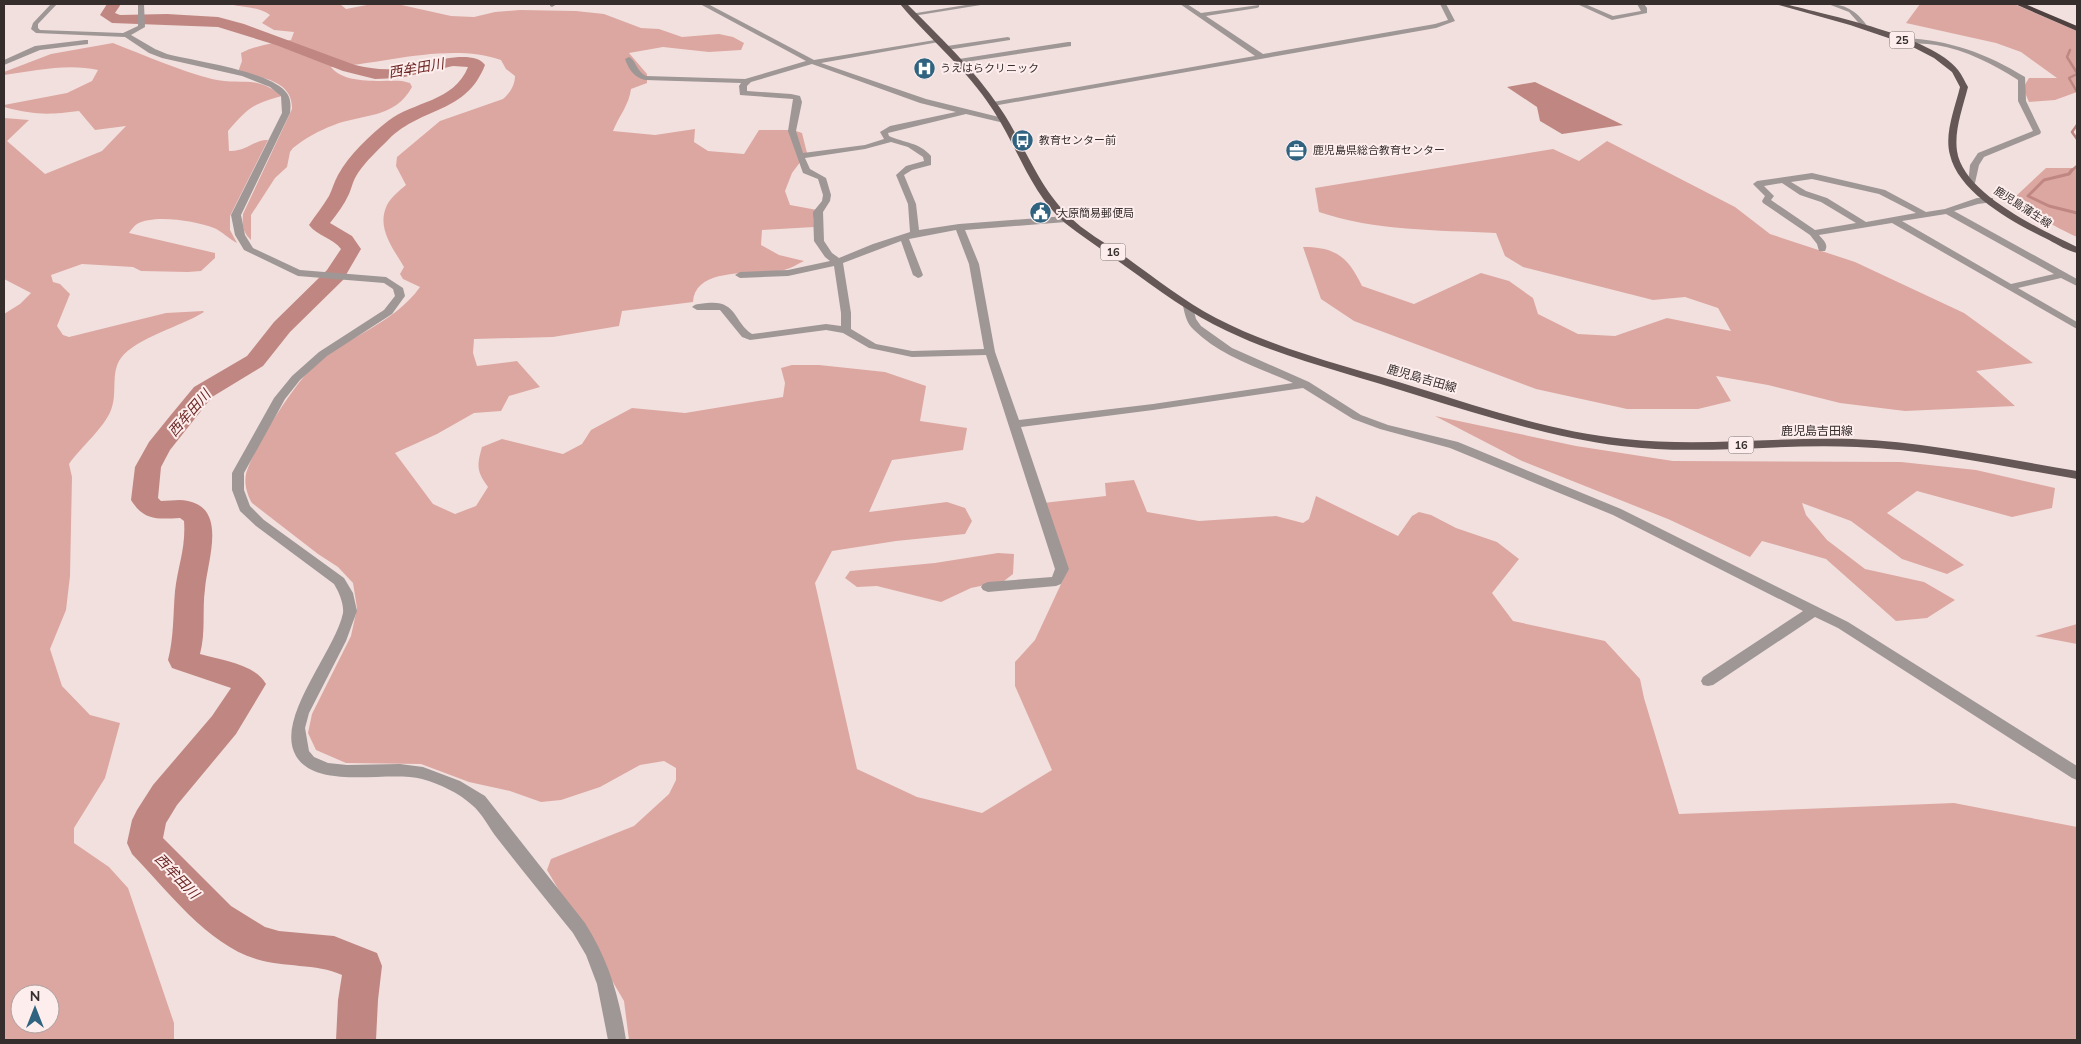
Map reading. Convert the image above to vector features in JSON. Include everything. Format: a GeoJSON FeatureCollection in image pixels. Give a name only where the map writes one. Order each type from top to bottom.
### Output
{"type":"FeatureCollection","features":[{"type":"Feature","properties":{"kind":"highway"},"geometry":{"type":"LineString","coordinates":[[2019,4],[2077,29]]}},
{"type":"Feature","properties":{"kind":"highway"},"geometry":{"type":"LineString","coordinates":[[2035,4],[2077,21]]}},
{"type":"Feature","properties":{"kind":"main road","name":"鹿児島吉田線"},"geometry":{"type":"LineString","coordinates":[[903,4],[959,61],[993,104],[1043,192],[1066,219],[1188,306],[1231,330],[1298,355],[1536,426],[1581,436],[1654,445],[1707,446],[1820,442],[1899,446],[1987,458],[2077,475]]}},
{"type":"Feature","properties":{"kind":"main road","name":"鹿児島蒲生線"},"geometry":{"type":"LineString","coordinates":[[1778,4],[1904,40],[1941,58],[1952,67],[1962,80],[1964,87],[1952,146],[1954,157],[1971,183],[1990,200],[2038,231],[2077,250]]}},
{"type":"Feature","properties":{"kind":"street"},"geometry":{"type":"LineString","coordinates":[[54,4],[35,24],[34,29],[38,32],[127,35],[159,54],[261,79],[282,91],[287,102],[286,113],[236,215],[240,234],[249,250],[298,273],[342,275],[390,281],[398,288],[400,296],[388,312],[323,354],[296,378],[280,398],[246,454],[238,473],[238,490],[244,508],[260,523],[339,581],[346,593],[350,611],[338,641],[302,713],[298,728],[302,753],[309,761],[326,769],[347,772],[400,770],[424,773],[455,785],[479,801],[579,928],[593,951],[606,984],[616,1040]]}},
{"type":"Feature","properties":{"kind":"street"},"geometry":{"type":"LineString","coordinates":[[4,63],[38,48],[127,35],[142,27],[141,4]]}},
{"type":"Feature","properties":{"kind":"street"},"geometry":{"type":"LineString","coordinates":[[703,4],[815,63],[866,79],[923,101],[1004,121]]}},
{"type":"Feature","properties":{"kind":"street"},"geometry":{"type":"LineString","coordinates":[[913,14],[984,4]]}},
{"type":"Feature","properties":{"kind":"street"},"geometry":{"type":"LineString","coordinates":[[1183,4],[1262,57]]}},
{"type":"Feature","properties":{"kind":"street"},"geometry":{"type":"LineString","coordinates":[[993,104],[1450,23],[1452,19],[1443,4]]}},
{"type":"Feature","properties":{"kind":"street"},"geometry":{"type":"LineString","coordinates":[[1580,4],[1608,17],[1617,18],[1644,13],[1644,8],[1640,4]]}},
{"type":"Feature","properties":{"kind":"street"},"geometry":{"type":"LineString","coordinates":[[1831,4],[1851,10],[1866,28]]}},
{"type":"Feature","properties":{"kind":"street"},"geometry":{"type":"LineString","coordinates":[[1200,15],[1257,6]]}},
{"type":"Feature","properties":{"kind":"street"},"geometry":{"type":"LineString","coordinates":[[628,59],[631,67],[639,76],[645,78],[745,81],[807,63],[942,43],[990,33]]}},
{"type":"Feature","properties":{"kind":"street"},"geometry":{"type":"LineString","coordinates":[[942,43],[1008,39]]}},
{"type":"Feature","properties":{"kind":"street"},"geometry":{"type":"LineString","coordinates":[[1904,40],[1969,50],[2000,65],[2022,79],[2022,101],[2036,132],[2029,138],[1983,152],[1977,160],[1971,183]]}},
{"type":"Feature","properties":{"kind":"street"},"geometry":{"type":"LineString","coordinates":[[959,61],[1068,44]]}},
{"type":"Feature","properties":{"kind":"street"},"geometry":{"type":"LineString","coordinates":[[745,81],[744,93],[797,98],[798,102],[793,115],[791,136],[806,171],[822,178],[827,195],[826,201],[818,212],[819,241],[828,255],[838,262],[846,313],[846,330]]}},
{"type":"Feature","properties":{"kind":"street"},"geometry":{"type":"LineString","coordinates":[[891,140],[885,137],[884,132],[893,128],[967,112]]}},
{"type":"Feature","properties":{"kind":"street"},"geometry":{"type":"LineString","coordinates":[[801,156],[865,147],[891,140],[904,141],[917,148],[927,156],[928,163],[903,171],[900,176],[912,204],[915,234]]}},
{"type":"Feature","properties":{"kind":"street"},"geometry":{"type":"LineString","coordinates":[[1822,248],[1822,244],[1813,232],[1766,201],[1770,196],[1757,184],[1812,176],[1882,192],[1924,214]]}},
{"type":"Feature","properties":{"kind":"street"},"geometry":{"type":"LineString","coordinates":[[1783,180],[1803,193],[1824,200],[1864,224]]}},
{"type":"Feature","properties":{"kind":"street"},"geometry":{"type":"LineString","coordinates":[[1813,232],[1947,211],[1978,201],[1990,200]]}},
{"type":"Feature","properties":{"kind":"street"},"geometry":{"type":"LineString","coordinates":[[1947,211],[2077,283]]}},
{"type":"Feature","properties":{"kind":"street"},"geometry":{"type":"LineString","coordinates":[[740,275],[788,273],[838,262],[876,246],[915,234],[960,226],[1066,219]]}},
{"type":"Feature","properties":{"kind":"street"},"geometry":{"type":"LineString","coordinates":[[1892,219],[2077,326]]}},
{"type":"Feature","properties":{"kind":"street"},"geometry":{"type":"LineString","coordinates":[[960,226],[974,264],[990,352],[1062,569],[1056,581],[988,588]]}},
{"type":"Feature","properties":{"kind":"street"},"geometry":{"type":"LineString","coordinates":[[904,238],[918,275]]}},
{"type":"Feature","properties":{"kind":"street"},"geometry":{"type":"LineString","coordinates":[[2009,287],[2063,275]]}},
{"type":"Feature","properties":{"kind":"street"},"geometry":{"type":"LineString","coordinates":[[697,307],[718,306],[725,308],[744,335],[750,337],[826,327],[846,330],[873,346],[912,354],[990,352]]}},
{"type":"Feature","properties":{"kind":"street"},"geometry":{"type":"LineString","coordinates":[[1188,306],[1191,319],[1205,334],[1228,350],[1305,384],[1357,417],[1384,427],[1454,445],[1617,512],[1843,626],[2077,774]]}},
{"type":"Feature","properties":{"kind":"street"},"geometry":{"type":"LineString","coordinates":[[1015,424],[1153,407],[1305,384]]}},
{"type":"Feature","properties":{"kind":"street"},"geometry":{"type":"LineString","coordinates":[[1708,681],[1813,611]]}},
{"type":"Feature","properties":{"kind":"shaded area"},"geometry":{"type":"Polygon","coordinates":[[[229,4],[340,4],[346,9],[372,4],[397,4],[451,16],[474,17],[495,12],[520,10],[576,11],[604,14],[641,28],[659,29],[682,37],[719,34],[733,37],[744,43],[741,50],[709,52],[663,47],[629,53],[647,74],[647,83],[631,89],[626,105],[613,131],[655,135],[695,129],[694,142],[708,151],[744,154],[759,130],[793,130],[802,133],[807,153],[792,173],[785,191],[790,205],[817,210],[813,218],[814,227],[762,230],[761,245],[779,255],[804,261],[782,270],[728,274],[715,277],[696,290],[693,302],[622,311],[619,326],[553,337],[474,339],[473,353],[477,366],[517,361],[540,387],[509,396],[501,411],[474,413],[437,434],[395,453],[433,504],[455,514],[476,506],[488,487],[481,477],[479,468],[482,447],[502,439],[563,454],[582,444],[591,430],[632,408],[685,413],[783,397],[785,383],[781,368],[792,365],[819,365],[885,372],[926,386],[920,421],[967,428],[963,450],[892,460],[869,512],[947,502],[965,508],[972,521],[965,534],[896,541],[832,551],[815,583],[857,769],[917,797],[982,813],[1052,770],[1015,686],[1015,662],[1035,640],[1068,569],[1043,503],[1106,496],[1105,483],[1134,480],[1147,512],[1199,521],[1276,516],[1303,523],[1309,519],[1316,496],[1398,536],[1412,516],[1419,512],[1431,515],[1456,528],[1497,542],[1519,559],[1492,593],[1513,621],[1605,641],[1640,679],[1679,814],[1954,803],[2077,827],[2077,1040],[629,1040],[624,1001],[547,870],[551,859],[634,826],[669,794],[676,780],[676,768],[664,761],[640,765],[600,787],[561,800],[541,802],[510,791],[469,782],[421,764],[346,763],[316,750],[308,733],[312,714],[351,636],[357,608],[353,583],[338,567],[318,554],[252,503],[247,493],[245,478],[250,463],[265,434],[305,375],[326,356],[397,311],[420,287],[403,279],[400,274],[404,267],[387,238],[383,222],[387,205],[393,196],[406,185],[396,166],[397,157],[440,121],[503,99],[512,89],[515,76],[506,69],[501,60],[481,55],[460,53],[416,56],[331,67],[345,77],[374,81],[402,81],[410,83],[412,87],[405,97],[387,110],[329,127],[307,138],[293,148],[290,152],[287,167],[275,178],[251,215],[251,240],[246,235],[243,214],[292,109],[291,99],[281,86],[265,78],[238,72],[242,61],[241,53],[259,46],[291,40],[294,32],[274,30],[262,23],[270,15],[265,12],[229,4]]]}},
{"type":"Feature","properties":{"kind":"shaded area"},"geometry":{"type":"Polygon","coordinates":[[[1920,4],[2014,4],[2077,31],[2077,92],[2055,100],[2029,102],[2023,88],[2029,78],[2057,78],[2021,52],[1996,43],[1906,23],[1920,4]]]}},
{"type":"Feature","properties":{"kind":"shaded area"},"geometry":{"type":"Polygon","coordinates":[[[113,43],[212,79],[264,85],[282,96],[251,108],[228,131],[229,151],[240,150],[259,141],[268,140],[230,216],[230,230],[237,243],[214,228],[175,220],[154,219],[144,221],[136,225],[129,233],[215,253],[215,258],[201,271],[141,271],[133,267],[82,264],[51,275],[53,282],[60,284],[70,294],[57,326],[63,335],[69,337],[166,313],[204,312],[137,344],[121,358],[116,370],[113,403],[108,417],[69,464],[72,477],[70,576],[66,610],[50,649],[62,686],[90,715],[120,723],[105,778],[74,828],[74,843],[109,867],[128,888],[174,1023],[174,1040],[4,1040],[4,314],[20,304],[31,293],[4,279],[4,118],[29,120],[7,141],[45,174],[102,151],[126,126],[95,130],[79,111],[41,114],[4,107],[4,105],[67,93],[92,81],[98,70],[63,67],[4,75],[4,72],[51,54],[113,43]]]}},
{"type":"Feature","properties":{"kind":"shaded area"},"geometry":{"type":"Polygon","coordinates":[[[1535,82],[1623,125],[1562,134],[1540,121],[1537,107],[1507,87],[1535,82]]]}},
{"type":"Feature","properties":{"kind":"shaded area"},"geometry":{"type":"Polygon","coordinates":[[[1607,141],[1735,207],[1770,234],[1855,262],[1964,313],[2033,363],[1976,371],[2015,406],[1905,411],[1840,403],[1768,385],[1716,376],[1731,401],[1698,409],[1627,409],[1536,389],[1354,321],[1321,299],[1303,247],[1324,249],[1340,256],[1352,268],[1362,286],[1414,304],[1481,273],[1509,281],[1533,298],[1538,314],[1578,334],[1615,336],[1667,318],[1731,331],[1718,308],[1685,297],[1653,300],[1523,267],[1505,256],[1496,233],[1384,226],[1362,223],[1319,212],[1315,188],[1553,149],[1579,161],[1607,141]]]}},
{"type":"Feature","properties":{"kind":"shaded area"},"geometry":{"type":"Polygon","coordinates":[[[2046,168],[2077,168],[2077,237],[2045,220],[2015,197],[2046,168]]]}},
{"type":"Feature","properties":{"kind":"shaded area"},"geometry":{"type":"Polygon","coordinates":[[[1435,416],[1576,446],[1673,461],[1901,462],[1976,470],[2055,488],[2052,508],[2012,517],[1917,491],[1887,513],[1964,565],[1947,574],[1902,559],[1851,521],[1802,503],[1806,515],[1827,540],[1865,569],[1924,582],[1955,600],[1927,618],[1896,621],[1826,559],[1762,541],[1750,557],[1668,519],[1522,461],[1435,416]]]}},
{"type":"Feature","properties":{"kind":"shaded area"},"geometry":{"type":"Polygon","coordinates":[[[998,553],[1014,554],[1013,574],[1004,581],[971,588],[941,602],[877,586],[857,587],[845,578],[850,571],[935,563],[998,553]]]}},
{"type":"Feature","properties":{"kind":"shaded area"},"geometry":{"type":"Polygon","coordinates":[[[2077,624],[2077,644],[2035,636],[2077,624]]]}},
{"type":"Feature","properties":{"kind":"waterway","name":"西牟田川"},"geometry":{"type":"LineString","coordinates":[[114,4],[107,15],[117,20],[167,19],[218,22],[239,27],[349,68],[370,73],[405,72],[459,61],[471,62],[477,65],[472,78],[464,89],[394,125],[353,166],[347,174],[338,197],[319,225],[345,240],[351,249],[342,266],[282,327],[255,361],[203,392],[158,448],[148,467],[144,500],[155,510],[186,509],[197,518],[199,540],[190,589],[188,642],[183,660],[237,677],[250,684],[224,725],[165,795],[149,820],[145,843],[218,918],[256,942],[279,948],[334,953],[363,966],[358,1000],[356,1040]]}},
{"type":"Feature","properties":{"kind":"waterway"},"geometry":{"type":"LineString","coordinates":[[2070,50],[2067,57],[2077,73]]}},
{"type":"Feature","properties":{"kind":"waterway"},"geometry":{"type":"LineString","coordinates":[[2077,74],[2069,78],[2077,92]]}},
{"type":"Feature","properties":{"kind":"waterway"},"geometry":{"type":"LineString","coordinates":[[2077,125],[2072,132],[2077,139]]}},
{"type":"Feature","properties":{"kind":"waterway"},"geometry":{"type":"LineString","coordinates":[[2072,170],[2077,166]]}},
{"type":"Feature","properties":{"kind":"waterway"},"geometry":{"type":"LineString","coordinates":[[2072,170],[2069,174],[2044,180],[2028,196],[2049,206],[2077,213]]}},
{"type":"Feature","properties":{"kind":"place","name":"うえはらクリニック"},"geometry":{"type":"Point","coordinates":[924,68]}},
{"type":"Feature","properties":{"kind":"place","name":"教育センター前"},"geometry":{"type":"Point","coordinates":[1023,140]}},
{"type":"Feature","properties":{"kind":"place","name":"鹿児島県総合教育センター"},"geometry":{"type":"Point","coordinates":[1297,150]}},
{"type":"Feature","properties":{"kind":"place","name":"大原簡易郵便局"},"geometry":{"type":"Point","coordinates":[1041,213]}}]}
